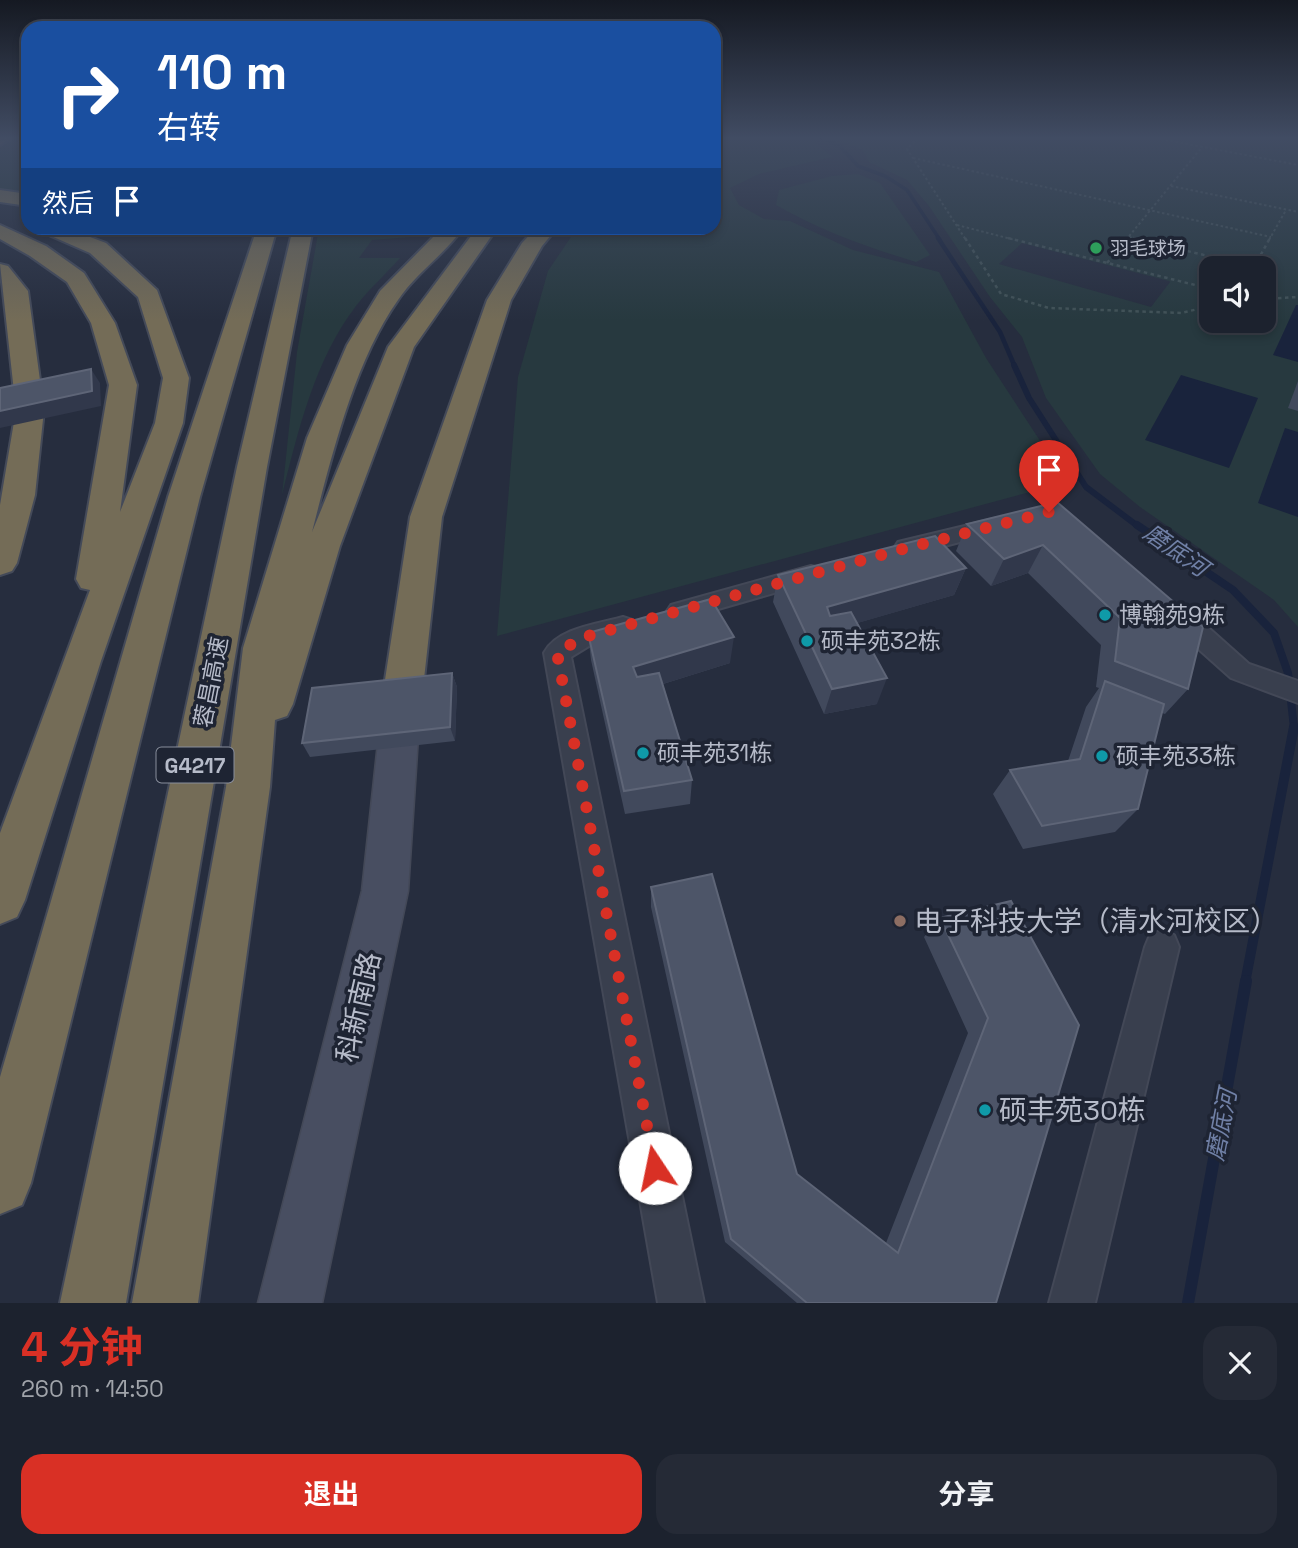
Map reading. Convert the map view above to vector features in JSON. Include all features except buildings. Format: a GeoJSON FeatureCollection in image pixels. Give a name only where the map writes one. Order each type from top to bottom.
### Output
{"type":"FeatureCollection","features":[{"type":"Feature","properties":{"kind":"highway"},"geometry":{"type":"LineString","coordinates":[[0,231],[38,251],[76,278],[103,323],[123,385],[82,661]]}},
{"type":"Feature","properties":{"kind":"highway"},"geometry":{"type":"LineString","coordinates":[[0,901],[82,661],[169,423],[176,378],[149,295],[98,248],[66,235]]}},
{"type":"Feature","properties":{"kind":"highway"},"geometry":{"type":"LineString","coordinates":[[3,1169],[184,497],[265,235]]}},
{"type":"Feature","properties":{"kind":"highway","name":"蓉昌高速"},"geometry":{"type":"LineString","coordinates":[[93,1303],[252,467],[302,235]]}},
{"type":"Feature","properties":{"kind":"highway"},"geometry":{"type":"LineString","coordinates":[[165,1303],[248,787],[262,648],[322,438],[360,345],[388,296],[446,235]]}},
{"type":"Feature","properties":{"kind":"highway"},"geometry":{"type":"LineString","coordinates":[[426,517],[499,300],[540,235]]}},
{"type":"Feature","properties":{"kind":"highway"},"geometry":{"type":"LineString","coordinates":[[248,787],[323,546],[401,346],[496,236]]}},
{"type":"Feature","properties":{"kind":"highway"},"geometry":{"type":"LineString","coordinates":[[447,373],[496,236]]}},
{"type":"Feature","properties":{"kind":"highway"},"geometry":{"type":"LineString","coordinates":[[0,271],[16,291],[30,410],[19,495],[0,563]]}},
{"type":"Feature","properties":{"kind":"highway"},"geometry":{"type":"LineString","coordinates":[[0,320],[30,410]]}},
{"type":"Feature","properties":{"kind":"highway"},"geometry":{"type":"LineString","coordinates":[[401,706],[426,517],[435,407]]}},
{"type":"Feature","properties":{"kind":"main road","name":"科新南路"},"geometry":{"type":"LineString","coordinates":[[290,1303],[385,891],[401,706]]}},
{"type":"Feature","properties":{"kind":"street"},"geometry":{"type":"LineString","coordinates":[[881,555],[1021,519]]}},
{"type":"Feature","properties":{"kind":"street"},"geometry":{"type":"LineString","coordinates":[[681,1303],[557,653],[581,638],[841,566]]}},
{"type":"Feature","properties":{"kind":"street"},"geometry":{"type":"LineString","coordinates":[[1158,597],[1240,671],[1298,692]]}},
{"type":"Feature","properties":{"kind":"street"},"geometry":{"type":"LineString","coordinates":[[1072,1303],[1162,947]]}},
{"type":"Feature","properties":{"kind":"path"},"geometry":{"type":"LineString","coordinates":[[939,199],[1001,293],[1049,308],[1181,313],[1199,309]]}},
{"type":"Feature","properties":{"kind":"path"},"geometry":{"type":"LineString","coordinates":[[1100,199],[1271,237]]}},
{"type":"Feature","properties":{"kind":"path"},"geometry":{"type":"LineString","coordinates":[[1107,263],[1160,199]]}},
{"type":"Feature","properties":{"kind":"path"},"geometry":{"type":"LineString","coordinates":[[1232,199],[1298,212]]}},
{"type":"Feature","properties":{"kind":"path"},"geometry":{"type":"LineString","coordinates":[[1260,256],[1286,210]]}},
{"type":"Feature","properties":{"kind":"path"},"geometry":{"type":"LineString","coordinates":[[956,225],[1199,286]]}},
{"type":"Feature","properties":{"kind":"path"},"geometry":{"type":"LineString","coordinates":[[1129,237],[1208,256]]}},
{"type":"Feature","properties":{"kind":"path"},"geometry":{"type":"LineString","coordinates":[[1276,298],[1298,297]]}},
{"type":"Feature","properties":{"kind":"shaded area"},"geometry":{"type":"Polygon","coordinates":[[[721,199],[736,199],[739,205],[764,219],[790,221],[853,250],[939,272],[986,358],[1067,482],[497,636],[518,377],[548,271],[572,235],[721,235],[721,199]]]}},
{"type":"Feature","properties":{"kind":"shaded area"},"geometry":{"type":"Polygon","coordinates":[[[777,199],[891,199],[930,255],[916,262],[827,231],[776,205],[777,199]]]}},
{"type":"Feature","properties":{"kind":"shaded area"},"geometry":{"type":"Polygon","coordinates":[[[923,199],[1298,199],[1298,627],[1274,600],[1140,507],[1100,474],[1046,398],[1022,337],[990,297],[923,199]],[[1022,243],[999,264],[1151,307],[1170,282],[1022,243]]]}},
{"type":"Feature","properties":{"kind":"shaded area"},"geometry":{"type":"Polygon","coordinates":[[[318,235],[426,235],[372,240],[359,258],[400,258],[356,306],[329,349],[310,396],[282,495],[297,352],[318,235]]]}},
{"type":"Feature","properties":{"kind":"water"},"geometry":{"type":"Polygon","coordinates":[[[1298,305],[1298,362],[1273,355],[1298,305]]]}},
{"type":"Feature","properties":{"kind":"water"},"geometry":{"type":"Polygon","coordinates":[[[1181,375],[1258,398],[1229,468],[1145,440],[1181,375]]]}},
{"type":"Feature","properties":{"kind":"water"},"geometry":{"type":"Polygon","coordinates":[[[1285,428],[1298,432],[1298,517],[1258,503],[1285,428]]]}},
{"type":"Feature","properties":{"kind":"waterway","name":"磨底河"},"geometry":{"type":"LineString","coordinates":[[913,199],[940,240]]}},
{"type":"Feature","properties":{"kind":"waterway","name":"磨底河"},"geometry":{"type":"LineString","coordinates":[[938,238],[1000,332],[1015,367]]}},
{"type":"Feature","properties":{"kind":"waterway","name":"磨底河"},"geometry":{"type":"LineString","coordinates":[[1014,365],[1029,398],[1086,487],[1139,527]]}},
{"type":"Feature","properties":{"kind":"waterway","name":"磨底河"},"geometry":{"type":"LineString","coordinates":[[1137,525],[1233,590],[1274,633],[1288,673],[1294,727]]}},
{"type":"Feature","properties":{"kind":"waterway","name":"磨底河"},"geometry":{"type":"LineString","coordinates":[[1245,983],[1294,727]]}},
{"type":"Feature","properties":{"kind":"waterway","name":"磨底河"},"geometry":{"type":"LineString","coordinates":[[1188,1303],[1246,981]]}},
{"type":"Feature","properties":{"kind":"place","name":"羽毛球场"},"geometry":{"type":"Point","coordinates":[1096,248]}},
{"type":"Feature","properties":{"kind":"place","name":"博翰苑9栋"},"geometry":{"type":"Point","coordinates":[1105,615]}},
{"type":"Feature","properties":{"kind":"place","name":"硕丰苑32栋"},"geometry":{"type":"Point","coordinates":[807,641]}},
{"type":"Feature","properties":{"kind":"place","name":"硕丰苑31栋"},"geometry":{"type":"Point","coordinates":[643,753]}},
{"type":"Feature","properties":{"kind":"place","name":"硕丰苑33栋"},"geometry":{"type":"Point","coordinates":[1102,756]}},
{"type":"Feature","properties":{"kind":"place","name":"电子科技大学（清水河校区）"},"geometry":{"type":"Point","coordinates":[900,921]}},
{"type":"Feature","properties":{"kind":"place","name":"硕丰苑30栋"},"geometry":{"type":"Point","coordinates":[985,1110]}},
{"type":"Feature","properties":{"kind":"route"},"geometry":{"type":"LineString","coordinates":[[655,1168],[557,653],[581,638],[907,548],[1049,512]]}}]}
